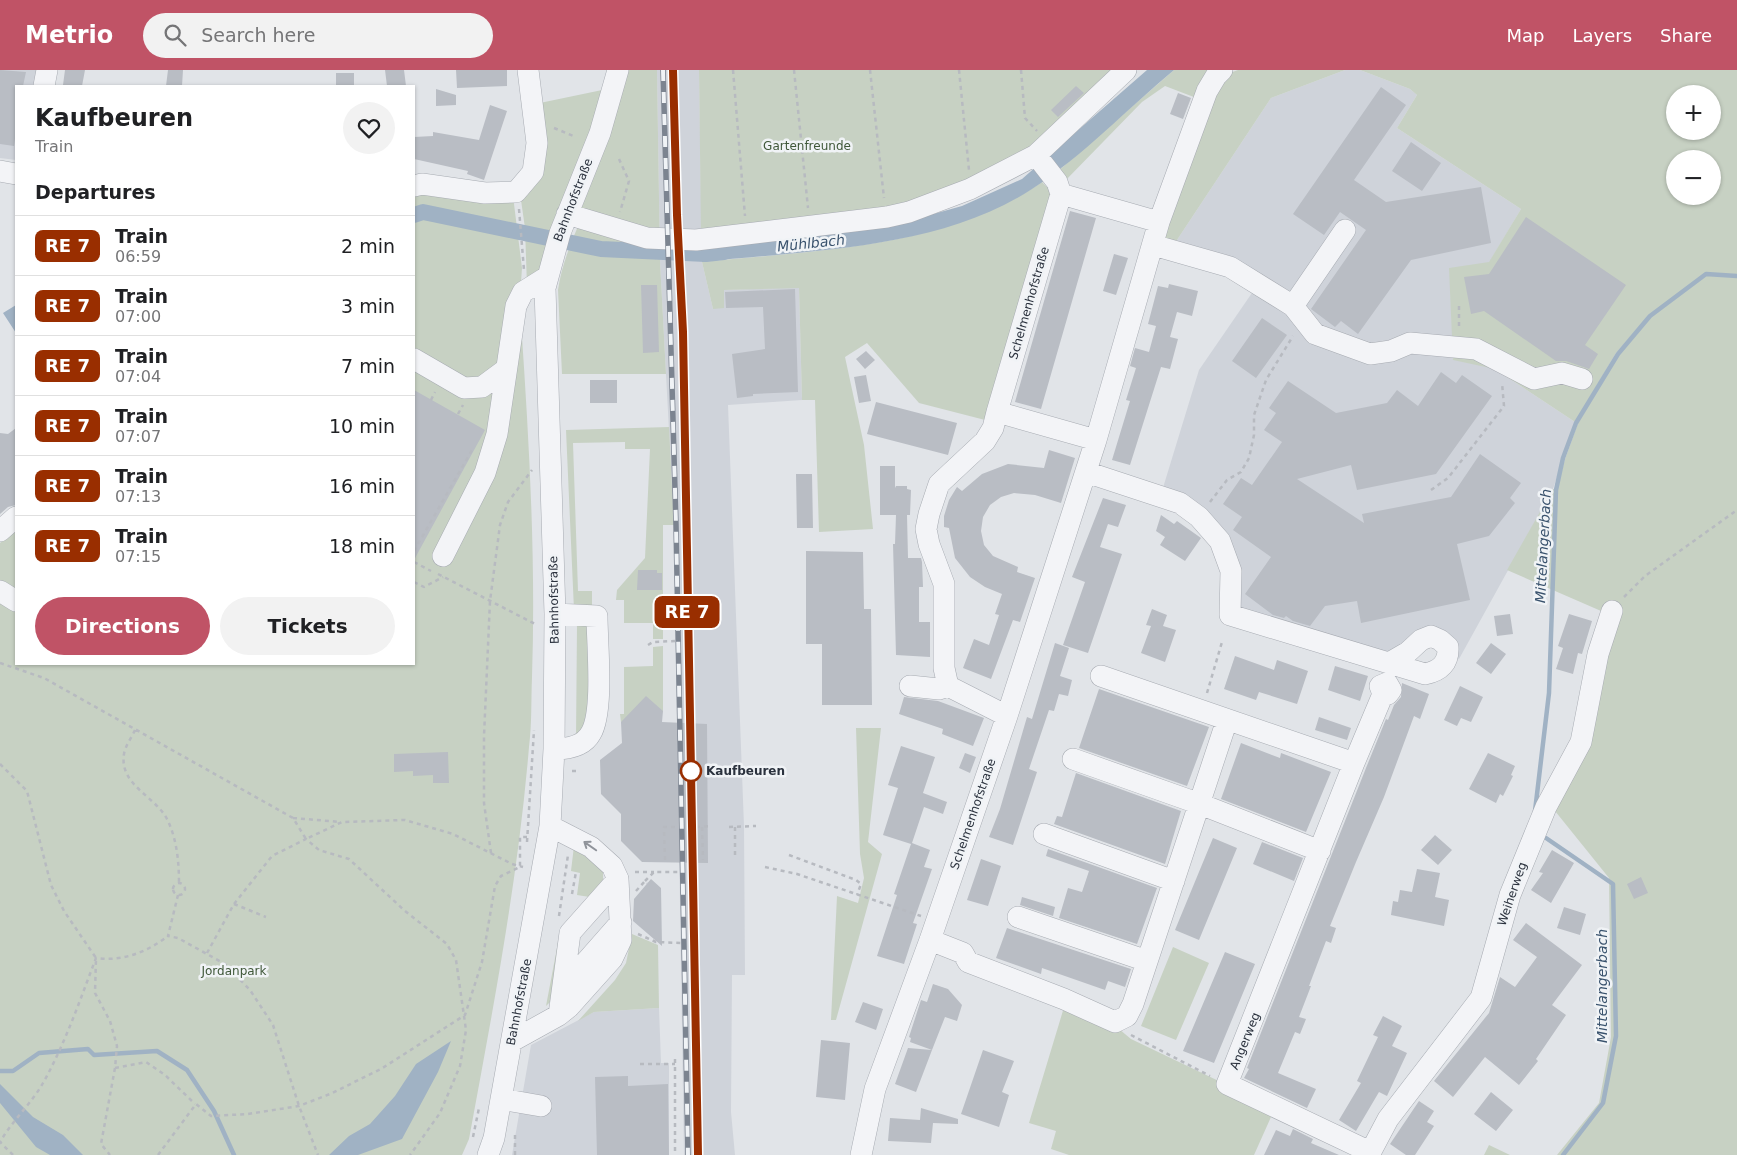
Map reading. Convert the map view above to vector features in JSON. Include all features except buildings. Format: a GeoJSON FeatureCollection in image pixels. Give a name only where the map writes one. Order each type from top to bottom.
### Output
{"type":"FeatureCollection","features":[{"type":"Feature","properties":{"kind":"street"},"geometry":{"type":"LineString","coordinates":[[44,85],[47,70]]}},
{"type":"Feature","properties":{"kind":"street"},"geometry":{"type":"LineString","coordinates":[[415,186],[422,184],[484,193],[516,192],[533,172],[537,143],[528,70]]}},
{"type":"Feature","properties":{"kind":"street","name":"Bahnhofstraße"},"geometry":{"type":"LineString","coordinates":[[488,1147],[490,1101],[512,1041],[550,826],[554,749],[543,619],[547,277],[563,224],[606,115],[618,70]]}},
{"type":"Feature","properties":{"kind":"street"},"geometry":{"type":"LineString","coordinates":[[563,224],[615,230],[647,238],[696,240],[887,217],[909,212],[970,189],[1042,154],[1126,70]]}},
{"type":"Feature","properties":{"kind":"street","name":"Schelmenhofstraße"},"geometry":{"type":"LineString","coordinates":[[861,1155],[875,1089],[933,931],[1007,716],[1096,440],[1159,222],[1207,91],[1222,70]]}},
{"type":"Feature","properties":{"kind":"street"},"geometry":{"type":"LineString","coordinates":[[1042,154],[1059,188],[1159,222]]}},
{"type":"Feature","properties":{"kind":"street"},"geometry":{"type":"LineString","coordinates":[[0,171],[15,174]]}},
{"type":"Feature","properties":{"kind":"street","name":"Schelmenhofstraße"},"geometry":{"type":"LineString","coordinates":[[948,686],[944,668],[944,584],[928,544],[926,529],[928,514],[938,484],[985,441],[993,428],[1059,188]]}},
{"type":"Feature","properties":{"kind":"street"},"geometry":{"type":"LineString","coordinates":[[1293,306],[1345,230]]}},
{"type":"Feature","properties":{"kind":"street"},"geometry":{"type":"LineString","coordinates":[[1153,245],[1230,267],[1293,306],[1315,334],[1370,354],[1391,352],[1410,343],[1476,349],[1534,379],[1562,373],[1582,379]]}},
{"type":"Feature","properties":{"kind":"street"},"geometry":{"type":"LineString","coordinates":[[443,556],[485,472],[495,442],[516,306],[523,292],[547,277]]}},
{"type":"Feature","properties":{"kind":"street"},"geometry":{"type":"LineString","coordinates":[[415,360],[464,388],[482,387],[505,370]]}},
{"type":"Feature","properties":{"kind":"street"},"geometry":{"type":"LineString","coordinates":[[997,412],[1096,440]]}},
{"type":"Feature","properties":{"kind":"street"},"geometry":{"type":"LineString","coordinates":[[1086,472],[1180,503],[1199,517],[1220,540],[1232,571],[1230,615],[1389,663]]}},
{"type":"Feature","properties":{"kind":"street"},"geometry":{"type":"LineString","coordinates":[[0,531],[15,518]]}},
{"type":"Feature","properties":{"kind":"street"},"geometry":{"type":"LineString","coordinates":[[0,591],[15,600]]}},
{"type":"Feature","properties":{"kind":"street","name":"Weiherweg"},"geometry":{"type":"LineString","coordinates":[[1370,1153],[1388,1119],[1481,998],[1510,895],[1546,807],[1581,742],[1598,654],[1612,612]]}},
{"type":"Feature","properties":{"kind":"street"},"geometry":{"type":"LineString","coordinates":[[543,619],[597,616],[598,706],[591,733],[572,748],[554,749]]}},
{"type":"Feature","properties":{"kind":"street"},"geometry":{"type":"LineString","coordinates":[[1101,676],[1354,763]]}},
{"type":"Feature","properties":{"kind":"street"},"geometry":{"type":"LineString","coordinates":[[910,686],[939,689],[948,686],[1007,716]]}},
{"type":"Feature","properties":{"kind":"street","name":"Angerweg"},"geometry":{"type":"LineString","coordinates":[[1370,1153],[1227,1084],[1383,694]]}},
{"type":"Feature","properties":{"kind":"street"},"geometry":{"type":"LineString","coordinates":[[933,931],[963,953],[968,962],[1064,999],[1115,1022],[1126,1016],[1147,961],[1227,720]]}},
{"type":"Feature","properties":{"kind":"street"},"geometry":{"type":"LineString","coordinates":[[1073,759],[1200,804],[1320,851]]}},
{"type":"Feature","properties":{"kind":"street"},"geometry":{"type":"LineString","coordinates":[[512,1041],[559,1015],[612,959],[621,940],[625,886],[612,866],[591,847],[550,826]]}},
{"type":"Feature","properties":{"kind":"street"},"geometry":{"type":"LineString","coordinates":[[1044,834],[1174,881]]}},
{"type":"Feature","properties":{"kind":"street"},"geometry":{"type":"LineString","coordinates":[[559,1015],[567,960],[625,886]]}},
{"type":"Feature","properties":{"kind":"street"},"geometry":{"type":"LineString","coordinates":[[1018,917],[1147,961]]}},
{"type":"Feature","properties":{"kind":"street"},"geometry":{"type":"LineString","coordinates":[[563,988],[621,924]]}},
{"type":"Feature","properties":{"kind":"street"},"geometry":{"type":"LineString","coordinates":[[490,1101],[541,1106]]}},
{"type":"Feature","properties":{"kind":"path"},"geometry":{"type":"LineString","coordinates":[[733,70],[747,233]]}},
{"type":"Feature","properties":{"kind":"path"},"geometry":{"type":"LineString","coordinates":[[794,70],[810,225]]}},
{"type":"Feature","properties":{"kind":"path"},"geometry":{"type":"LineString","coordinates":[[870,70],[887,217]]}},
{"type":"Feature","properties":{"kind":"path"},"geometry":{"type":"LineString","coordinates":[[959,70],[970,189]]}},
{"type":"Feature","properties":{"kind":"path"},"geometry":{"type":"LineString","coordinates":[[1021,70],[1025,118],[1042,154]]}},
{"type":"Feature","properties":{"kind":"path"},"geometry":{"type":"LineString","coordinates":[[615,230],[628,181],[619,159]]}},
{"type":"Feature","properties":{"kind":"path"},"geometry":{"type":"LineString","coordinates":[[520,215],[523,292]]}},
{"type":"Feature","properties":{"kind":"path"},"geometry":{"type":"LineString","coordinates":[[1459,306],[1459,348]]}},
{"type":"Feature","properties":{"kind":"path"},"geometry":{"type":"LineString","coordinates":[[1199,517],[1227,480],[1241,472],[1249,458],[1254,435],[1254,415],[1266,380],[1299,327],[1315,334]]}},
{"type":"Feature","properties":{"kind":"path"},"geometry":{"type":"LineString","coordinates":[[1431,490],[1448,478],[1504,406],[1502,383],[1512,369]]}},
{"type":"Feature","properties":{"kind":"path"},"geometry":{"type":"LineString","coordinates":[[415,549],[473,448]]}},
{"type":"Feature","properties":{"kind":"path"},"geometry":{"type":"LineString","coordinates":[[491,853],[484,803],[484,746],[490,600],[500,525],[508,502],[533,469],[534,478]]}},
{"type":"Feature","properties":{"kind":"path"},"geometry":{"type":"LineString","coordinates":[[1612,612],[1645,576],[1737,510]]}},
{"type":"Feature","properties":{"kind":"path"},"geometry":{"type":"LineString","coordinates":[[415,563],[490,600],[543,619],[537,634]]}},
{"type":"Feature","properties":{"kind":"path"},"geometry":{"type":"LineString","coordinates":[[415,582],[424,587],[443,577]]}},
{"type":"Feature","properties":{"kind":"path"},"geometry":{"type":"LineString","coordinates":[[648,645],[653,642],[675,641]]}},
{"type":"Feature","properties":{"kind":"path"},"geometry":{"type":"LineString","coordinates":[[1202,711],[1222,642]]}},
{"type":"Feature","properties":{"kind":"path"},"geometry":{"type":"LineString","coordinates":[[0,663],[44,678],[293,818],[342,822],[405,820],[452,834],[522,867]]}},
{"type":"Feature","properties":{"kind":"path"},"geometry":{"type":"LineString","coordinates":[[527,846],[534,728]]}},
{"type":"Feature","properties":{"kind":"path"},"geometry":{"type":"LineString","coordinates":[[135,730],[124,753],[124,769],[135,786],[157,805],[167,818],[174,837],[179,884]]}},
{"type":"Feature","properties":{"kind":"path"},"geometry":{"type":"LineString","coordinates":[[0,764],[27,792],[51,885],[64,911],[96,958],[95,993],[110,1021],[116,1046],[115,1068],[101,1144],[110,1155]]}},
{"type":"Feature","properties":{"kind":"path"},"geometry":{"type":"LineString","coordinates":[[572,771],[578,771]]}},
{"type":"Feature","properties":{"kind":"path"},"geometry":{"type":"LineString","coordinates":[[293,818],[306,839],[319,850],[349,859],[405,911],[447,944],[456,960],[466,1030],[460,1066],[440,1113],[410,1155]]}},
{"type":"Feature","properties":{"kind":"path"},"geometry":{"type":"LineString","coordinates":[[207,953],[234,904],[272,856],[342,822]]}},
{"type":"Feature","properties":{"kind":"path"},"geometry":{"type":"LineString","coordinates":[[696,827],[710,826]]}},
{"type":"Feature","properties":{"kind":"path"},"geometry":{"type":"LineString","coordinates":[[729,827],[756,826]]}},
{"type":"Feature","properties":{"kind":"path"},"geometry":{"type":"LineString","coordinates":[[665,860],[663,827],[678,827]]}},
{"type":"Feature","properties":{"kind":"path"},"geometry":{"type":"LineString","coordinates":[[702,827],[703,860]]}},
{"type":"Feature","properties":{"kind":"path"},"geometry":{"type":"LineString","coordinates":[[735,827],[735,859]]}},
{"type":"Feature","properties":{"kind":"path"},"geometry":{"type":"LineString","coordinates":[[522,867],[520,837],[527,837]]}},
{"type":"Feature","properties":{"kind":"path"},"geometry":{"type":"LineString","coordinates":[[789,856],[856,880],[861,884],[857,895]]}},
{"type":"Feature","properties":{"kind":"path"},"geometry":{"type":"LineString","coordinates":[[526,873],[528,863]]}},
{"type":"Feature","properties":{"kind":"path"},"geometry":{"type":"LineString","coordinates":[[115,1068],[146,1062],[165,1075],[211,1116],[248,1114],[298,1106],[330,1094],[381,1069],[465,1015],[482,962],[494,886],[501,876],[522,867]]}},
{"type":"Feature","properties":{"kind":"path"},"geometry":{"type":"LineString","coordinates":[[765,867],[790,872],[857,895],[933,931]]}},
{"type":"Feature","properties":{"kind":"path"},"geometry":{"type":"LineString","coordinates":[[572,894],[576,872]]}},
{"type":"Feature","properties":{"kind":"path"},"geometry":{"type":"LineString","coordinates":[[625,886],[646,882],[654,872]]}},
{"type":"Feature","properties":{"kind":"path"},"geometry":{"type":"LineString","coordinates":[[625,886],[654,872],[679,872]]}},
{"type":"Feature","properties":{"kind":"path"},"geometry":{"type":"LineString","coordinates":[[178,895],[173,890],[174,886],[179,884]]}},
{"type":"Feature","properties":{"kind":"path"},"geometry":{"type":"LineString","coordinates":[[96,958],[106,960],[131,956],[157,945],[168,936],[178,895],[184,890],[184,886],[179,884]]}},
{"type":"Feature","properties":{"kind":"path"},"geometry":{"type":"LineString","coordinates":[[234,904],[266,917]]}},
{"type":"Feature","properties":{"kind":"path"},"geometry":{"type":"LineString","coordinates":[[621,924],[656,942],[681,943]]}},
{"type":"Feature","properties":{"kind":"path"},"geometry":{"type":"LineString","coordinates":[[168,936],[178,938],[225,964],[250,990],[273,1025],[298,1106],[318,1155]]}},
{"type":"Feature","properties":{"kind":"path"},"geometry":{"type":"LineString","coordinates":[[13,1155],[0,1142],[12,1122],[30,1101],[53,1061],[96,958]]}},
{"type":"Feature","properties":{"kind":"path"},"geometry":{"type":"LineString","coordinates":[[1115,1022],[1132,1037],[1227,1084]]}},
{"type":"Feature","properties":{"kind":"path"},"geometry":{"type":"LineString","coordinates":[[675,1060],[675,1155]]}},
{"type":"Feature","properties":{"kind":"path"},"geometry":{"type":"LineString","coordinates":[[640,1064],[675,1064]]}},
{"type":"Feature","properties":{"kind":"path"},"geometry":{"type":"LineString","coordinates":[[488,1147],[490,1101]]}},
{"type":"Feature","properties":{"kind":"path"},"geometry":{"type":"LineString","coordinates":[[158,1155],[196,1104]]}},
{"type":"Feature","properties":{"kind":"shaded area"},"geometry":{"type":"Polygon","coordinates":[[[0,70],[41,70],[38,85],[15,85],[15,160],[0,158],[0,70]]]}},
{"type":"Feature","properties":{"kind":"shaded area"},"geometry":{"type":"Polygon","coordinates":[[[657,70],[699,70],[702,262],[713,309],[724,290],[799,287],[802,400],[728,405],[744,826],[745,975],[732,975],[731,1112],[735,1155],[684,1155],[674,525],[660,261],[657,70]]]}},
{"type":"Feature","properties":{"kind":"shaded area"},"geometry":{"type":"Polygon","coordinates":[[[1345,70],[1360,70],[1410,89],[1417,95],[1397,128],[1521,209],[1489,263],[1495,369],[1575,422],[1553,489],[1459,659],[1450,656],[1443,637],[1390,658],[1235,614],[1236,571],[1162,491],[1199,370],[1254,290],[1173,246],[1271,98],[1345,70]]]}},
{"type":"Feature","properties":{"kind":"shaded area"},"geometry":{"type":"Polygon","coordinates":[[[659,1008],[661,1063],[669,1063],[669,1155],[512,1155],[531,1045],[594,1012],[659,1008]]]}},
{"type":"Feature","properties":{"kind":"green space"},"geometry":{"type":"Polygon","coordinates":[[[624,70],[657,70],[660,261],[666,374],[562,374],[558,290],[562,270],[583,215],[575,210],[624,70]]]}},
{"type":"Feature","properties":{"kind":"green space","name":"Gartenfreunde"},"geometry":{"type":"Polygon","coordinates":[[[699,70],[1121,70],[1027,157],[910,209],[701,234],[699,70]]]}},
{"type":"Feature","properties":{"kind":"green space"},"geometry":{"type":"Polygon","coordinates":[[[1174,70],[1213,70],[1199,99],[1165,86],[1142,102],[1064,182],[1057,172],[1174,70]]]}},
{"type":"Feature","properties":{"kind":"green space"},"geometry":{"type":"Polygon","coordinates":[[[1238,70],[1345,70],[1271,98],[1173,246],[1158,242],[1219,77],[1238,70]]]}},
{"type":"Feature","properties":{"kind":"green space"},"geometry":{"type":"Polygon","coordinates":[[[1360,70],[1737,70],[1737,1155],[1557,1155],[1599,1103],[1611,1037],[1609,878],[1551,806],[1608,614],[1507,570],[1553,489],[1557,490],[1565,459],[1578,423],[1619,355],[1651,317],[1707,275],[1707,273],[1649,315],[1616,353],[1575,422],[1495,369],[1453,360],[1449,268],[1489,262],[1521,209],[1397,128],[1417,95],[1410,89],[1360,70]]]}},
{"type":"Feature","properties":{"kind":"green space"},"geometry":{"type":"Polygon","coordinates":[[[607,89],[560,206],[538,278],[527,286],[525,228],[520,193],[535,104],[607,89]]]}},
{"type":"Feature","properties":{"kind":"green space"},"geometry":{"type":"Polygon","coordinates":[[[1042,182],[1055,195],[989,421],[919,403],[867,343],[845,357],[864,445],[873,529],[819,532],[815,400],[802,400],[799,288],[724,290],[724,308],[713,309],[702,262],[834,249],[878,243],[921,234],[964,221],[1004,204],[1042,182]]]}},
{"type":"Feature","properties":{"kind":"green space","name":"Jordanpark"},"geometry":{"type":"Polygon","coordinates":[[[415,191],[513,196],[522,268],[518,325],[521,322],[532,543],[531,730],[512,895],[469,1139],[462,1155],[0,1155],[0,543],[15,529],[15,665],[415,665],[415,191]]]}},
{"type":"Feature","properties":{"kind":"green space"},"geometry":{"type":"Polygon","coordinates":[[[669,427],[674,525],[663,525],[663,639],[653,639],[653,623],[624,623],[624,600],[616,600],[617,590],[645,558],[650,449],[625,449],[625,442],[573,443],[578,591],[592,591],[592,611],[574,610],[566,430],[669,427]]]}},
{"type":"Feature","properties":{"kind":"green space"},"geometry":{"type":"Polygon","coordinates":[[[577,625],[592,627],[587,731],[576,738],[577,625]]]}},
{"type":"Feature","properties":{"kind":"green space"},"geometry":{"type":"Polygon","coordinates":[[[663,646],[663,711],[621,722],[620,714],[624,714],[624,667],[653,666],[653,647],[663,646]]]}},
{"type":"Feature","properties":{"kind":"green space"},"geometry":{"type":"Polygon","coordinates":[[[856,728],[881,728],[868,842],[882,854],[836,1020],[831,1020],[837,896],[858,903],[864,878],[860,854],[856,728]]]}},
{"type":"Feature","properties":{"kind":"green space"},"geometry":{"type":"Polygon","coordinates":[[[574,846],[603,870],[603,883],[596,898],[577,895],[580,873],[571,871],[574,846]]]}},
{"type":"Feature","properties":{"kind":"green space"},"geometry":{"type":"Polygon","coordinates":[[[560,932],[551,1001],[546,1006],[560,932]]]}},
{"type":"Feature","properties":{"kind":"green space"},"geometry":{"type":"Polygon","coordinates":[[[632,934],[658,945],[659,1008],[594,1012],[578,1021],[615,980],[626,963],[632,934]]]}},
{"type":"Feature","properties":{"kind":"green space"},"geometry":{"type":"Polygon","coordinates":[[[1173,947],[1209,963],[1176,1040],[1141,1026],[1173,947]]]}},
{"type":"Feature","properties":{"kind":"green space"},"geometry":{"type":"Polygon","coordinates":[[[1065,1004],[1113,1024],[1131,1039],[1275,1108],[1254,1155],[1069,1155],[1051,1149],[1056,1131],[1029,1123],[1065,1004]]]}},
{"type":"Feature","properties":{"kind":"green space"},"geometry":{"type":"Polygon","coordinates":[[[1489,1145],[1510,1155],[1484,1155],[1489,1145]]]}},
{"type":"Feature","properties":{"kind":"water"},"geometry":{"type":"Polygon","coordinates":[[[1147,70],[1174,70],[1069,162],[1032,189],[996,209],[956,224],[915,236],[872,244],[702,262],[701,249],[883,228],[962,206],[1022,179],[1147,70]]]}},
{"type":"Feature","properties":{"kind":"water"},"geometry":{"type":"Polygon","coordinates":[[[15,306],[15,331],[3,313],[15,306]]]}},
{"type":"Feature","properties":{"kind":"water"},"geometry":{"type":"Polygon","coordinates":[[[451,1041],[438,1072],[402,1139],[358,1155],[329,1155],[349,1136],[370,1124],[395,1096],[416,1064],[451,1041]]]}},
{"type":"Feature","properties":{"kind":"water"},"geometry":{"type":"Polygon","coordinates":[[[0,1084],[33,1117],[63,1135],[83,1155],[50,1155],[36,1147],[0,1103],[0,1084]]]}},
{"type":"Feature","properties":{"kind":"waterway","name":"Mühlbach"},"geometry":{"type":"LineString","coordinates":[[415,215],[423,212],[601,249],[706,254],[724,252]]}},
{"type":"Feature","properties":{"kind":"waterway","name":"Mittelangerbach"},"geometry":{"type":"LineString","coordinates":[[1535,811],[1549,693],[1556,490],[1563,458],[1576,423],[1618,354],[1650,316],[1706,274],[1737,276]]}},
{"type":"Feature","properties":{"kind":"waterway","name":"Mittelangerbach"},"geometry":{"type":"LineString","coordinates":[[1546,838],[1613,884],[1616,1036],[1603,1103],[1563,1155]]}},
{"type":"Feature","properties":{"kind":"waterway"},"geometry":{"type":"LineString","coordinates":[[0,1071],[13,1071],[39,1053],[88,1049],[94,1055],[157,1051],[187,1070],[214,1111],[234,1155]]}},
{"type":"Feature","properties":{"kind":"railway"},"geometry":{"type":"LineString","coordinates":[[663,70],[676,525],[688,1155]]}},
{"type":"Feature","properties":{"kind":"railway"},"geometry":{"type":"LineString","coordinates":[[673,70],[677,215],[683,332],[698,1155]]}},
{"type":"Feature","properties":{"kind":"train"},"geometry":{"type":"LineString","coordinates":[[673,70],[677,215],[683,332],[698,1155]]}},
{"type":"Feature","properties":{"kind":"place","name":"Kaufbeuren"},"geometry":{"type":"Point","coordinates":[691,771]}}]}
